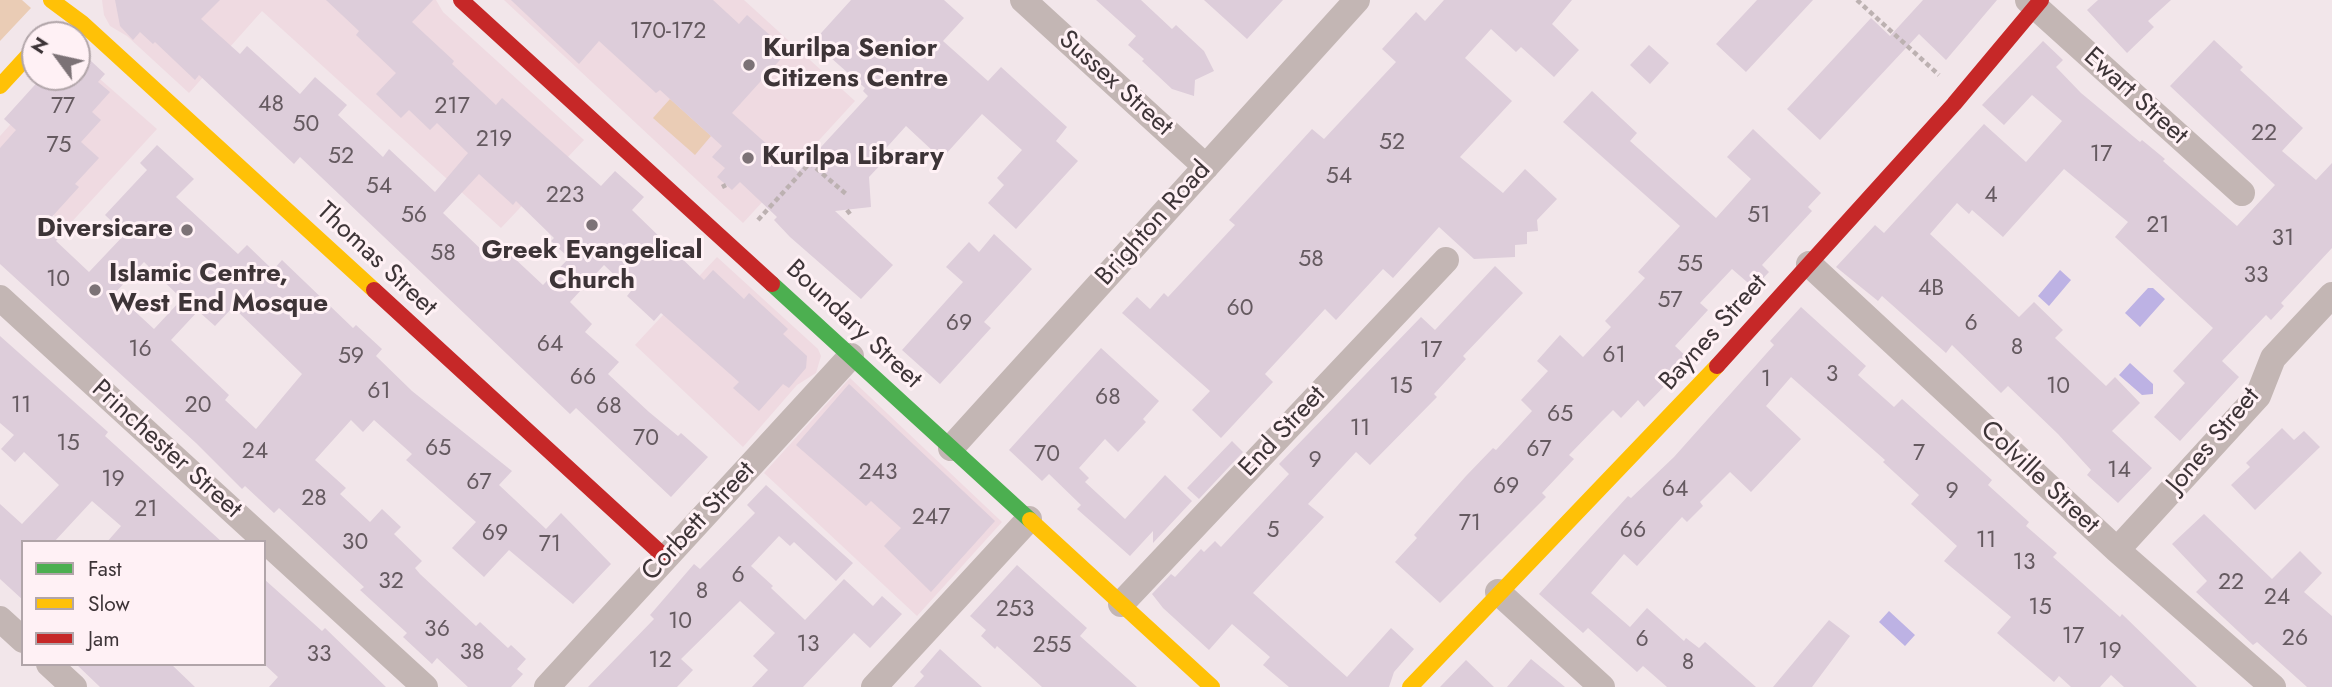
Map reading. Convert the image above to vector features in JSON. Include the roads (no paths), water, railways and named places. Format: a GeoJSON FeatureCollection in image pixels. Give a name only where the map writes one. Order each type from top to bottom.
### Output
{"type":"FeatureCollection","features":[{"type":"Feature","properties":{"kind":"street","name":"Thomas Street"},"geometry":{"type":"LineString","coordinates":[[51,0],[666,558]]}},
{"type":"Feature","properties":{"kind":"street"},"geometry":{"type":"LineString","coordinates":[[59,21],[79,0]]}},
{"type":"Feature","properties":{"kind":"street","name":"Boundary Street"},"geometry":{"type":"LineString","coordinates":[[461,0],[1212,687]]}},
{"type":"Feature","properties":{"kind":"street","name":"Sussex Street"},"geometry":{"type":"LineString","coordinates":[[1023,0],[1206,167]]}},
{"type":"Feature","properties":{"kind":"street","name":"Brighton Road"},"geometry":{"type":"LineString","coordinates":[[951,448],[1357,0]]}},
{"type":"Feature","properties":{"kind":"street","name":"Ewart Street"},"geometry":{"type":"LineString","coordinates":[[2035,2],[2242,193]]}},
{"type":"Feature","properties":{"kind":"street","name":"Baynes Street"},"geometry":{"type":"LineString","coordinates":[[1410,687],[1675,412],[1962,95],[2035,2]]}},
{"type":"Feature","properties":{"kind":"street"},"geometry":{"type":"LineString","coordinates":[[0,86],[21,63]]}},
{"type":"Feature","properties":{"kind":"street","name":"End Street"},"geometry":{"type":"LineString","coordinates":[[1121,604],[1446,260]]}},
{"type":"Feature","properties":{"kind":"street","name":"Colville Street"},"geometry":{"type":"LineString","coordinates":[[1809,264],[2117,550],[2273,687]]}},
{"type":"Feature","properties":{"kind":"street","name":"Jones Street"},"geometry":{"type":"LineString","coordinates":[[2117,550],[2258,396],[2273,358],[2332,295]]}},
{"type":"Feature","properties":{"kind":"street","name":"Princhester Street"},"geometry":{"type":"LineString","coordinates":[[0,298],[264,540]]}},
{"type":"Feature","properties":{"kind":"street","name":"Corbett Street"},"geometry":{"type":"LineString","coordinates":[[547,687],[851,356]]}},
{"type":"Feature","properties":{"kind":"street"},"geometry":{"type":"LineString","coordinates":[[874,687],[1028,519]]}},
{"type":"Feature","properties":{"kind":"street","name":"Princhester Street"},"geometry":{"type":"LineString","coordinates":[[266,541],[425,687]]}},
{"type":"Feature","properties":{"kind":"street"},"geometry":{"type":"LineString","coordinates":[[1499,592],[1602,687]]}},
{"type":"Feature","properties":{"kind":"street"},"geometry":{"type":"LineString","coordinates":[[0,620],[21,638]]}},
{"type":"Feature","properties":{"kind":"street"},"geometry":{"type":"LineString","coordinates":[[51,666],[74,687]]}},
{"type":"Feature","properties":{"kind":"place","name":"Kurilpa Senior Citizens Centre"},"geometry":{"type":"Point","coordinates":[749,65]}},
{"type":"Feature","properties":{"kind":"place","name":"Kurilpa Library"},"geometry":{"type":"Point","coordinates":[748,158]}},
{"type":"Feature","properties":{"kind":"place","name":"Greek Evangelical Church"},"geometry":{"type":"Point","coordinates":[592,225]}},
{"type":"Feature","properties":{"kind":"place","name":"Diversicare"},"geometry":{"type":"Point","coordinates":[187,230]}},
{"type":"Feature","properties":{"kind":"place","name":"Islamic Centre, West End Mosque"},"geometry":{"type":"Point","coordinates":[95,290]}}]}
